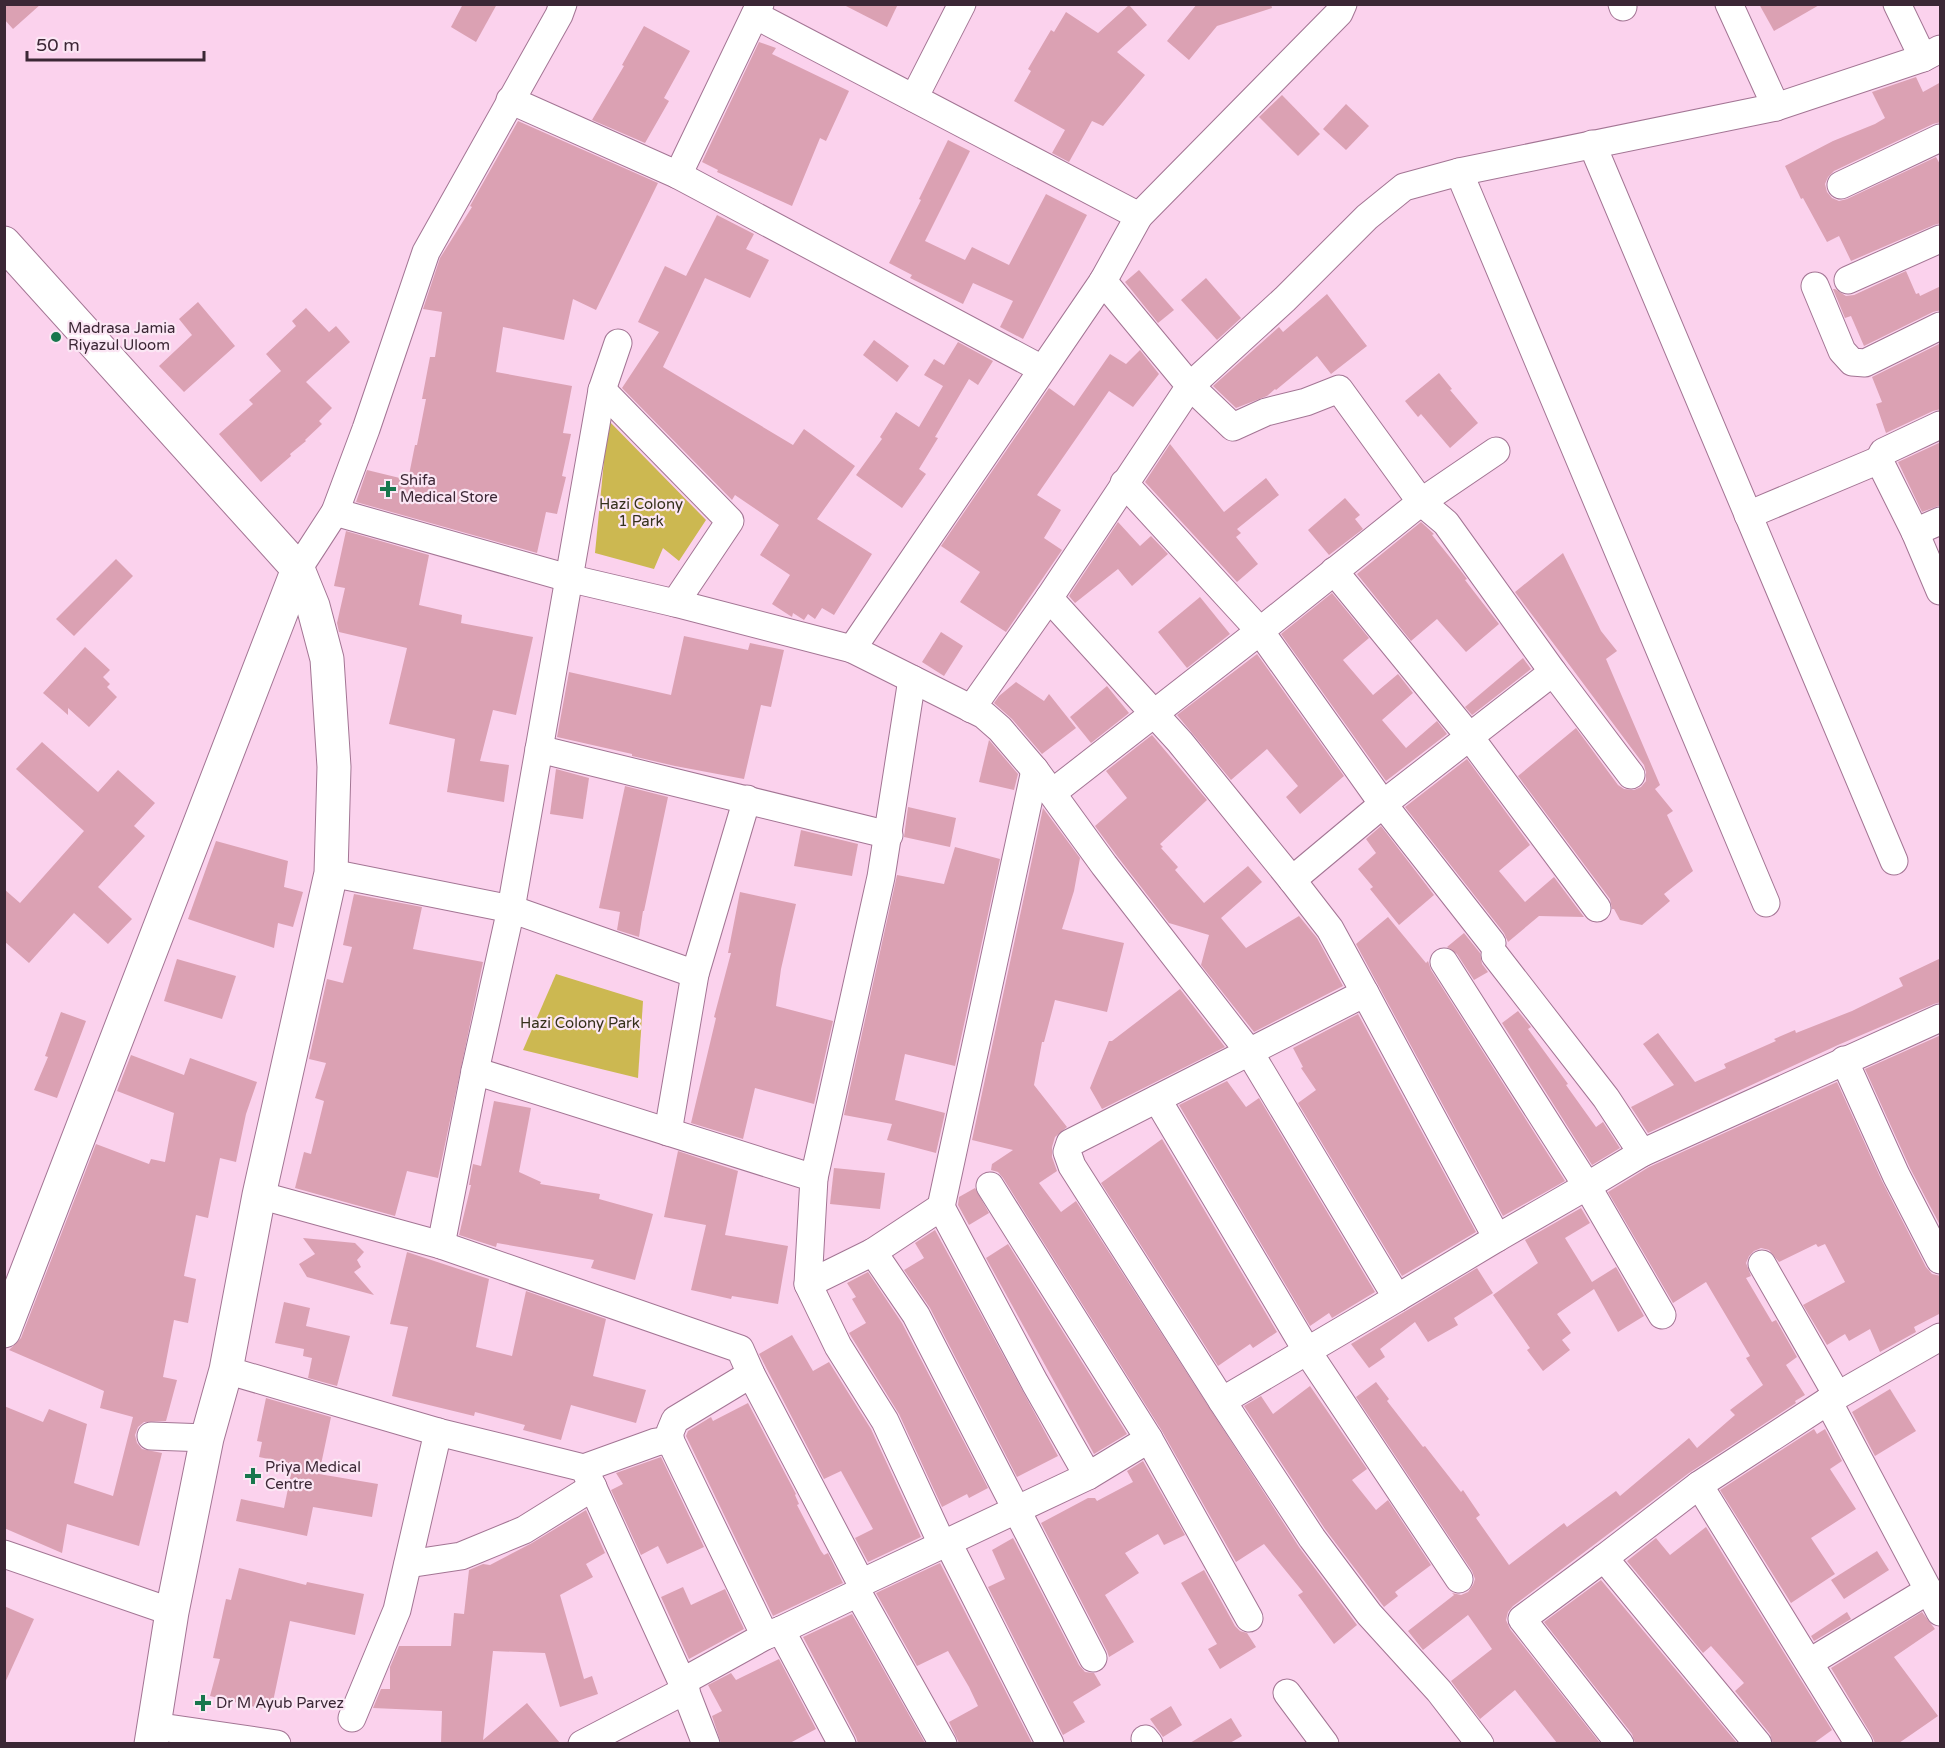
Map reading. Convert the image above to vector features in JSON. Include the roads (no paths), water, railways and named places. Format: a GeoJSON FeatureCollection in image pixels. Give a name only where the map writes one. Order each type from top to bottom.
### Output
{"type":"FeatureCollection","features":[{"type":"Feature","properties":{"kind":"main road"},"geometry":{"type":"LineString","coordinates":[[4,243],[298,569],[313,606],[327,659],[334,767],[331,873],[259,1195],[226,1370],[207,1438],[172,1612],[153,1735]]}},
{"type":"Feature","properties":{"kind":"main road"},"geometry":{"type":"LineString","coordinates":[[4,1331],[298,569]]}},
{"type":"Feature","properties":{"kind":"street"},"geometry":{"type":"LineString","coordinates":[[298,569],[335,512],[366,429],[426,252],[559,15],[563,4]]}},
{"type":"Feature","properties":{"kind":"street"},"geometry":{"type":"LineString","coordinates":[[914,98],[962,4]]}},
{"type":"Feature","properties":{"kind":"street"},"geometry":{"type":"LineString","coordinates":[[852,649],[1103,281],[1139,216],[1339,13],[1343,4]]}},
{"type":"Feature","properties":{"kind":"street"},"geometry":{"type":"LineString","coordinates":[[1729,4],[1776,107]]}},
{"type":"Feature","properties":{"kind":"street"},"geometry":{"type":"LineString","coordinates":[[972,709],[1190,386],[1285,299],[1367,218],[1404,187],[1459,172],[1776,107],[1932,53],[1897,4]]}},
{"type":"Feature","properties":{"kind":"street"},"geometry":{"type":"LineString","coordinates":[[678,175],[758,10],[914,98],[1139,216]]}},
{"type":"Feature","properties":{"kind":"street"},"geometry":{"type":"LineString","coordinates":[[510,100],[678,175],[1042,369]]}},
{"type":"Feature","properties":{"kind":"street"},"geometry":{"type":"LineString","coordinates":[[1842,185],[1941,138]]}},
{"type":"Feature","properties":{"kind":"street"},"geometry":{"type":"LineString","coordinates":[[1592,144],[1894,861]]}},
{"type":"Feature","properties":{"kind":"street"},"geometry":{"type":"LineString","coordinates":[[1459,172],[1766,903]]}},
{"type":"Feature","properties":{"kind":"street"},"geometry":{"type":"LineString","coordinates":[[1848,280],[1941,239]]}},
{"type":"Feature","properties":{"kind":"street"},"geometry":{"type":"LineString","coordinates":[[1103,281],[1190,386],[1233,427],[1266,412],[1306,402],[1339,390],[1421,502],[1446,523],[1553,672],[1631,775]]}},
{"type":"Feature","properties":{"kind":"street"},"geometry":{"type":"LineString","coordinates":[[1815,286],[1842,351],[1851,362],[1864,363],[1941,326]]}},
{"type":"Feature","properties":{"kind":"street"},"geometry":{"type":"LineString","coordinates":[[441,1245],[475,1071],[511,909],[602,390],[618,343]]}},
{"type":"Feature","properties":{"kind":"street"},"geometry":{"type":"LineString","coordinates":[[602,390],[730,521],[675,603]]}},
{"type":"Feature","properties":{"kind":"street"},"geometry":{"type":"LineString","coordinates":[[1748,515],[1879,460],[1883,452],[1941,425]]}},
{"type":"Feature","properties":{"kind":"street"},"geometry":{"type":"LineString","coordinates":[[1052,793],[1421,502],[1497,451]]}},
{"type":"Feature","properties":{"kind":"street"},"geometry":{"type":"LineString","coordinates":[[1879,460],[1941,591]]}},
{"type":"Feature","properties":{"kind":"street"},"geometry":{"type":"LineString","coordinates":[[1124,483],[1260,631],[1383,804],[1606,1098],[1642,1153]]}},
{"type":"Feature","properties":{"kind":"street"},"geometry":{"type":"LineString","coordinates":[[335,512],[568,578],[852,649],[984,715],[1000,729],[1035,770],[1104,865],[1250,1053],[1397,1298]]}},
{"type":"Feature","properties":{"kind":"street"},"geometry":{"type":"LineString","coordinates":[[1915,532],[1941,521]]}},
{"type":"Feature","properties":{"kind":"street"},"geometry":{"type":"LineString","coordinates":[[1334,571],[1469,736],[1597,908]]}},
{"type":"Feature","properties":{"kind":"street"},"geometry":{"type":"LineString","coordinates":[[1049,598],[1155,713],[1330,929],[1497,1238]]}},
{"type":"Feature","properties":{"kind":"street"},"geometry":{"type":"LineString","coordinates":[[1292,880],[1383,804],[1553,672]]}},
{"type":"Feature","properties":{"kind":"street"},"geometry":{"type":"LineString","coordinates":[[912,680],[881,877],[814,1178],[808,1284],[838,1346],[885,1421],[945,1543],[1050,1743]]}},
{"type":"Feature","properties":{"kind":"street"},"geometry":{"type":"LineString","coordinates":[[539,749],[888,835]]}},
{"type":"Feature","properties":{"kind":"street"},"geometry":{"type":"LineString","coordinates":[[1035,770],[941,1207],[1035,1383],[1088,1476]]}},
{"type":"Feature","properties":{"kind":"street"},"geometry":{"type":"LineString","coordinates":[[668,1132],[695,974],[747,799]]}},
{"type":"Feature","properties":{"kind":"street"},"geometry":{"type":"LineString","coordinates":[[331,873],[511,909],[695,974]]}},
{"type":"Feature","properties":{"kind":"street"},"geometry":{"type":"LineString","coordinates":[[1444,962],[1587,1186],[1662,1315]]}},
{"type":"Feature","properties":{"kind":"street"},"geometry":{"type":"LineString","coordinates":[[1365,993],[1070,1143],[1066,1152],[1072,1166],[1222,1401],[1326,1557],[1369,1614],[1439,1691],[1480,1743]]}},
{"type":"Feature","properties":{"kind":"street"},"geometry":{"type":"LineString","coordinates":[[1222,1401],[1642,1153],[1844,1060],[1939,1023]]}},
{"type":"Feature","properties":{"kind":"street"},"geometry":{"type":"LineString","coordinates":[[1844,1060],[1896,1175],[1941,1260]]}},
{"type":"Feature","properties":{"kind":"street"},"geometry":{"type":"LineString","coordinates":[[475,1071],[814,1178]]}},
{"type":"Feature","properties":{"kind":"street"},"geometry":{"type":"LineString","coordinates":[[1157,1099],[1308,1351],[1459,1580]]}},
{"type":"Feature","properties":{"kind":"street"},"geometry":{"type":"LineString","coordinates":[[990,1186],[1149,1439],[1249,1618]]}},
{"type":"Feature","properties":{"kind":"street"},"geometry":{"type":"LineString","coordinates":[[259,1195],[441,1245],[740,1349],[860,1588],[943,1743]]}},
{"type":"Feature","properties":{"kind":"street"},"geometry":{"type":"LineString","coordinates":[[808,1284],[873,1252],[941,1207]]}},
{"type":"Feature","properties":{"kind":"street"},"geometry":{"type":"LineString","coordinates":[[873,1252],[916,1315],[1093,1658]]}},
{"type":"Feature","properties":{"kind":"street"},"geometry":{"type":"LineString","coordinates":[[1762,1264],[1935,1601],[1810,1662]]}},
{"type":"Feature","properties":{"kind":"street"},"geometry":{"type":"LineString","coordinates":[[1620,1743],[1522,1619],[1699,1485],[1832,1398],[1941,1337]]}},
{"type":"Feature","properties":{"kind":"street"},"geometry":{"type":"LineString","coordinates":[[226,1370],[589,1478],[684,1686],[706,1743]]}},
{"type":"Feature","properties":{"kind":"street"},"geometry":{"type":"LineString","coordinates":[[751,1374],[675,1420],[670,1432],[670,1440],[773,1633],[842,1743]]}},
{"type":"Feature","properties":{"kind":"street"},"geometry":{"type":"LineString","coordinates":[[352,1718],[397,1610],[438,1432]]}},
{"type":"Feature","properties":{"kind":"street"},"geometry":{"type":"LineString","coordinates":[[151,1436],[207,1438]]}},
{"type":"Feature","properties":{"kind":"street"},"geometry":{"type":"LineString","coordinates":[[582,1743],[773,1633],[945,1543],[1088,1476],[1149,1439]]}},
{"type":"Feature","properties":{"kind":"street"},"geometry":{"type":"LineString","coordinates":[[408,1564],[461,1556],[524,1530],[589,1478],[656,1442],[670,1440]]}},
{"type":"Feature","properties":{"kind":"street"},"geometry":{"type":"LineString","coordinates":[[1699,1485],[1859,1743]]}},
{"type":"Feature","properties":{"kind":"street"},"geometry":{"type":"LineString","coordinates":[[4,1554],[172,1612]]}},
{"type":"Feature","properties":{"kind":"street"},"geometry":{"type":"LineString","coordinates":[[1604,1558],[1758,1743]]}},
{"type":"Feature","properties":{"kind":"street"},"geometry":{"type":"LineString","coordinates":[[1287,1693],[1325,1743]]}},
{"type":"Feature","properties":{"kind":"street"},"geometry":{"type":"LineString","coordinates":[[153,1735],[277,1743]]}},
{"type":"Feature","properties":{"kind":"place","name":"Madrasa Jamia Riyazul Uloom"},"geometry":{"type":"Point","coordinates":[56,337]}},
{"type":"Feature","properties":{"kind":"place","name":"Shifa Medical Store"},"geometry":{"type":"Point","coordinates":[388,489]}},
{"type":"Feature","properties":{"kind":"place","name":"Priya Medical Centre"},"geometry":{"type":"Point","coordinates":[253,1476]}},
{"type":"Feature","properties":{"kind":"place","name":"Dr M Ayub Parvez"},"geometry":{"type":"Point","coordinates":[203,1703]}},
{"type":"Feature","properties":{"kind":"park label","name":"Hazi Colony 1 Park"},"geometry":{"type":"Point","coordinates":[641,512]}},
{"type":"Feature","properties":{"kind":"park label","name":"Hazi Colony Park"},"geometry":{"type":"Point","coordinates":[580,1023]}}]}
